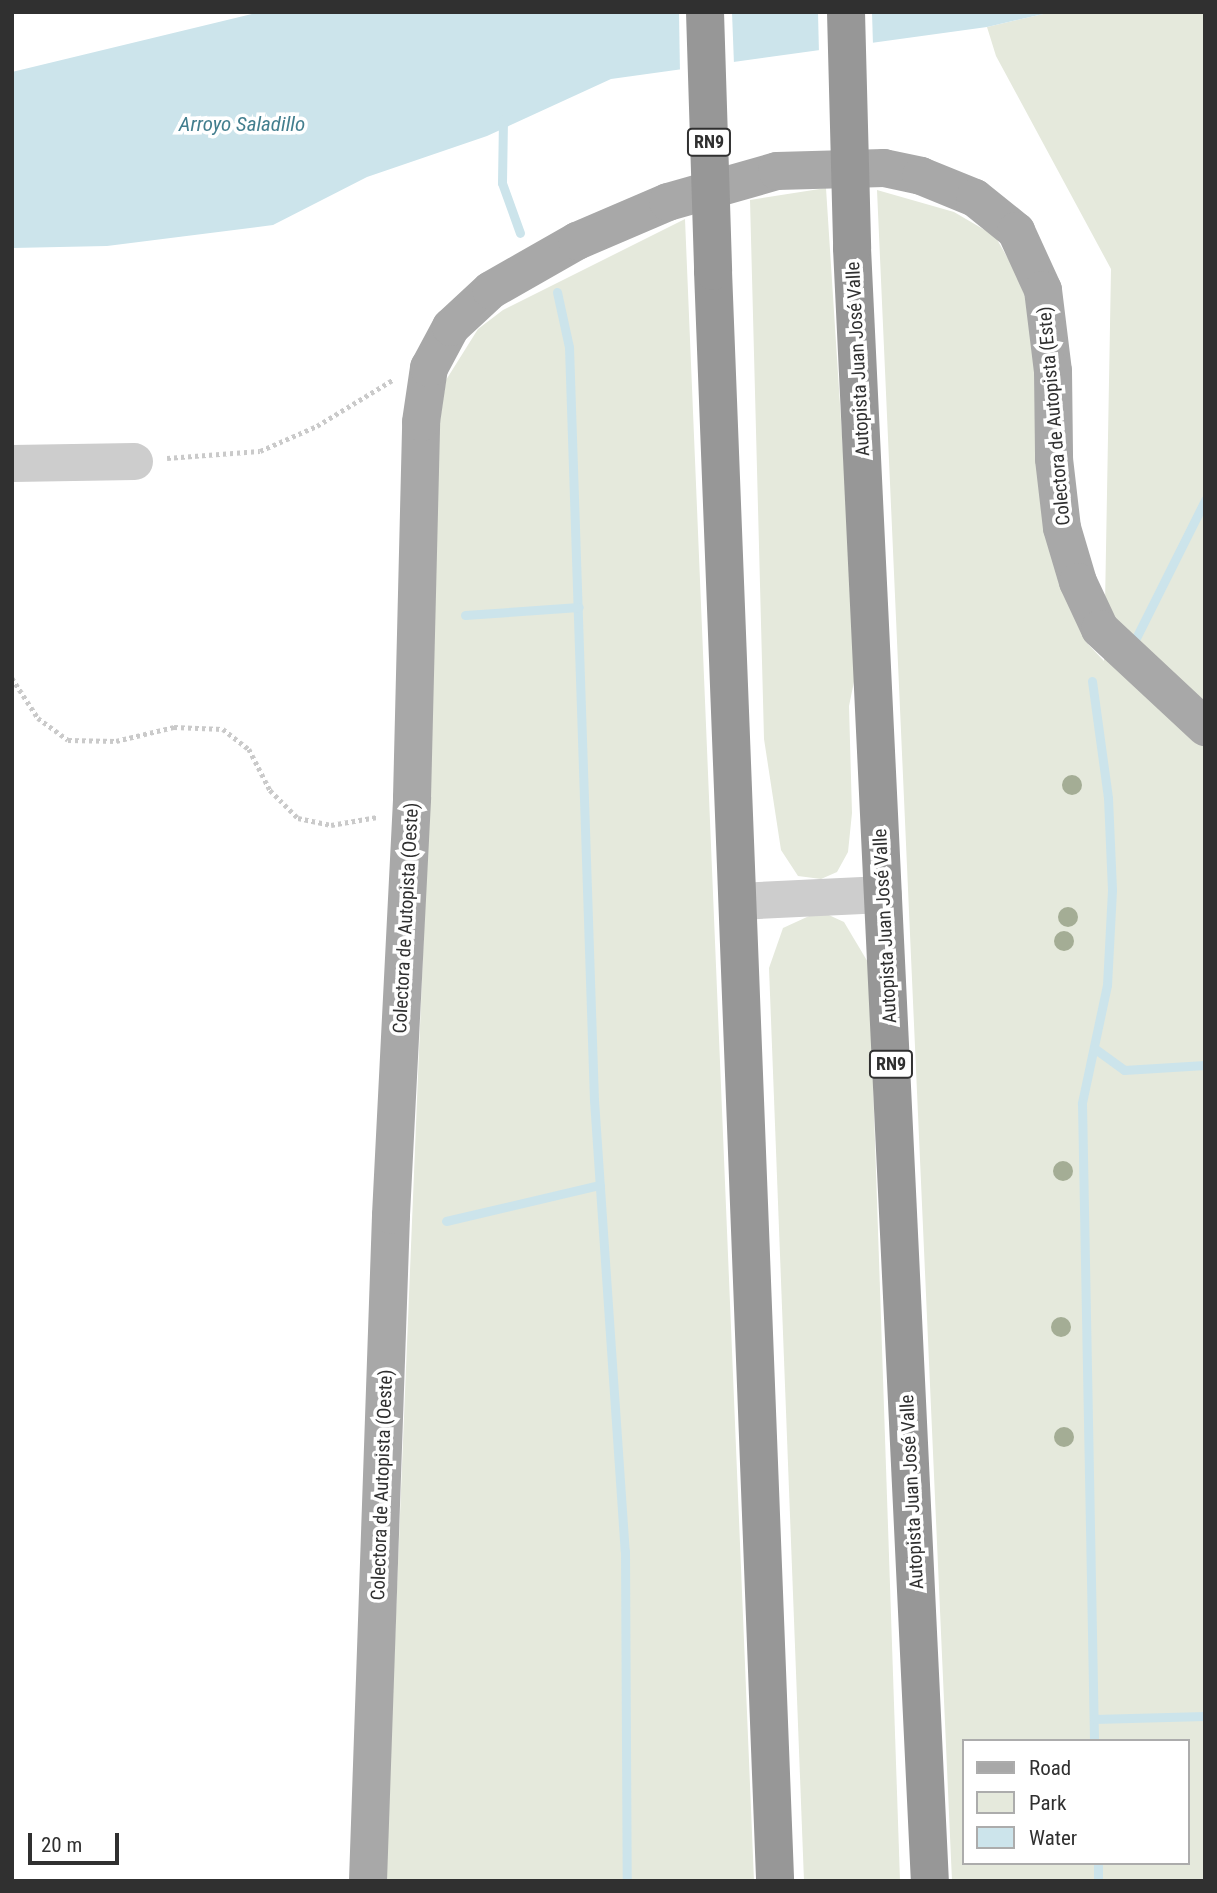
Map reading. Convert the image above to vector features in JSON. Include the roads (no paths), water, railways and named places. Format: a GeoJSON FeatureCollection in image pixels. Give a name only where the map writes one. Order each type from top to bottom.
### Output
{"type":"FeatureCollection","features":[{"type":"Feature","properties":{"kind":"highway","name":"RN9"},"geometry":{"type":"LineString","coordinates":[[705,12],[775,1881]]}},
{"type":"Feature","properties":{"kind":"highway","name":"Autopista Juan José Valle"},"geometry":{"type":"LineString","coordinates":[[846,12],[852,248],[930,1881]]}},
{"type":"Feature","properties":{"kind":"main road","name":"Colectora de Autopista (Este)"},"geometry":{"type":"LineString","coordinates":[[777,171],[884,168],[921,176],[975,198],[1016,231],[1043,290],[1053,371],[1054,459],[1062,528],[1078,582],[1100,629],[1205,727]]}},
{"type":"Feature","properties":{"kind":"main road","name":"Colectora de Autopista (Oeste)"},"geometry":{"type":"LineString","coordinates":[[368,1881],[391,1215],[412,798],[421,422],[429,368],[451,327],[491,290],[577,242],[668,202],[777,171]]}},
{"type":"Feature","properties":{"kind":"street"},"geometry":{"type":"LineString","coordinates":[[12,463],[134,460]]}},
{"type":"Feature","properties":{"kind":"street"},"geometry":{"type":"LineString","coordinates":[[737,901],[883,894]]}},
{"type":"Feature","properties":{"kind":"water","name":"Arroyo Saladillo"},"geometry":{"type":"Polygon","coordinates":[[[260,12],[1052,12],[987,27],[611,79],[487,136],[367,177],[273,225],[107,246],[12,248],[12,72],[260,12]]]}},
{"type":"Feature","properties":{"kind":"waterway"},"geometry":{"type":"LineString","coordinates":[[503,119],[502,183],[520,233]]}},
{"type":"Feature","properties":{"kind":"waterway"},"geometry":{"type":"LineString","coordinates":[[557,292],[569,347],[594,1100],[625,1551],[627,1881]]}},
{"type":"Feature","properties":{"kind":"waterway"},"geometry":{"type":"LineString","coordinates":[[1134,642],[1205,500]]}},
{"type":"Feature","properties":{"kind":"waterway"},"geometry":{"type":"LineString","coordinates":[[465,615],[579,607]]}},
{"type":"Feature","properties":{"kind":"waterway"},"geometry":{"type":"LineString","coordinates":[[1092,681],[1108,798],[1112,890],[1107,985],[1082,1103],[1094,1739]]}},
{"type":"Feature","properties":{"kind":"waterway"},"geometry":{"type":"LineString","coordinates":[[1094,1048],[1124,1070],[1205,1065]]}},
{"type":"Feature","properties":{"kind":"waterway"},"geometry":{"type":"LineString","coordinates":[[446,1221],[600,1185]]}},
{"type":"Feature","properties":{"kind":"waterway"},"geometry":{"type":"LineString","coordinates":[[1094,1719],[1205,1716]]}},
{"type":"Feature","properties":{"kind":"waterway"},"geometry":{"type":"LineString","coordinates":[[1098,1865],[1098,1881]]}}]}
